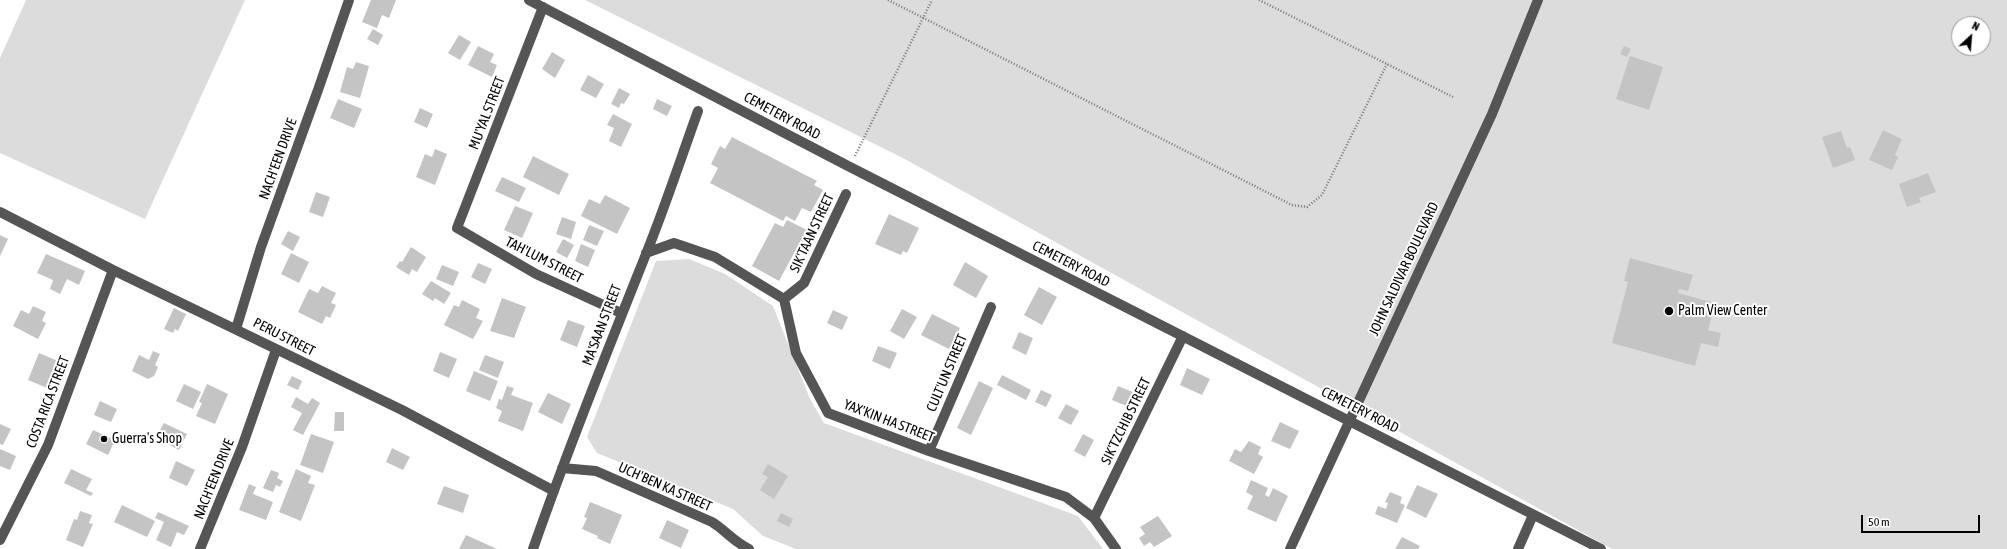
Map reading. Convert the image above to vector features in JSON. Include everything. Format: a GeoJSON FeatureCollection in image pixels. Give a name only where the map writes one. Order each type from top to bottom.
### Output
{"type":"FeatureCollection","features":[{"type":"Feature","properties":{"kind":"street","name":"NACH'EEN DRIVE"},"geometry":{"type":"LineString","coordinates":[[236,328],[261,247],[349,0]]}},
{"type":"Feature","properties":{"kind":"street","name":"CEMETERY ROAD"},"geometry":{"type":"LineString","coordinates":[[529,0],[850,167],[1602,549]]}},
{"type":"Feature","properties":{"kind":"street","name":"JOHN SALDIVAR BOULEVARD"},"geometry":{"type":"LineString","coordinates":[[1290,549],[1492,114],[1538,0]]}},
{"type":"Feature","properties":{"kind":"street","name":"MU'YAL STREET"},"geometry":{"type":"LineString","coordinates":[[457,228],[543,7]]}},
{"type":"Feature","properties":{"kind":"street","name":"MA'SAAN STREET"},"geometry":{"type":"LineString","coordinates":[[533,549],[562,468],[621,313],[646,253],[698,111]]}},
{"type":"Feature","properties":{"kind":"street","name":"SIK'TAAN STREET"},"geometry":{"type":"LineString","coordinates":[[784,298],[804,284],[846,194]]}},
{"type":"Feature","properties":{"kind":"street","name":"PERU STREET"},"geometry":{"type":"LineString","coordinates":[[0,212],[113,270],[236,328],[276,350],[402,410],[554,491]]}},
{"type":"Feature","properties":{"kind":"street","name":"TAH'LUM STREET"},"geometry":{"type":"LineString","coordinates":[[457,228],[536,274],[621,313]]}},
{"type":"Feature","properties":{"kind":"street"},"geometry":{"type":"LineString","coordinates":[[646,253],[674,243],[715,257],[784,298]]}},
{"type":"Feature","properties":{"kind":"street","name":"COSTA RICA STREET"},"geometry":{"type":"LineString","coordinates":[[0,540],[48,445],[113,270]]}},
{"type":"Feature","properties":{"kind":"street","name":"YAX'KIN HA STREET"},"geometry":{"type":"LineString","coordinates":[[784,298],[796,353],[828,413],[929,451],[1066,497],[1094,518],[1116,549]]}},
{"type":"Feature","properties":{"kind":"street","name":"CULT'UN STREET"},"geometry":{"type":"LineString","coordinates":[[929,451],[991,307]]}},
{"type":"Feature","properties":{"kind":"street","name":"SIK'TZCHIB STREET"},"geometry":{"type":"LineString","coordinates":[[1094,518],[1183,336]]}},
{"type":"Feature","properties":{"kind":"street","name":"NACH'EEN DRIVE"},"geometry":{"type":"LineString","coordinates":[[200,549],[242,447],[276,350]]}},
{"type":"Feature","properties":{"kind":"street","name":"UCH'BEN KA STREET"},"geometry":{"type":"LineString","coordinates":[[562,468],[596,471],[712,522],[723,530],[736,546],[749,549]]}},
{"type":"Feature","properties":{"kind":"street"},"geometry":{"type":"LineString","coordinates":[[1518,549],[1533,515]]}},
{"type":"Feature","properties":{"kind":"path"},"geometry":{"type":"LineString","coordinates":[[888,0],[1292,204],[1307,207],[1322,195],[1387,64]]}},
{"type":"Feature","properties":{"kind":"path"},"geometry":{"type":"LineString","coordinates":[[850,167],[932,0]]}},
{"type":"Feature","properties":{"kind":"path"},"geometry":{"type":"LineString","coordinates":[[1260,0],[1453,97]]}},
{"type":"Feature","properties":{"kind":"shaded area"},"geometry":{"type":"Polygon","coordinates":[[[26,0],[245,0],[145,219],[0,153],[0,58],[26,0]]]}},
{"type":"Feature","properties":{"kind":"shaded area"},"geometry":{"type":"Polygon","coordinates":[[[585,0],[2007,0],[2007,549],[1612,549],[901,157],[585,0]]]}},
{"type":"Feature","properties":{"kind":"shaded area"},"geometry":{"type":"Polygon","coordinates":[[[689,259],[725,274],[773,306],[810,399],[824,423],[1078,516],[1103,549],[796,549],[763,536],[733,509],[597,453],[587,437],[656,261],[689,259]]]}},
{"type":"Feature","properties":{"kind":"building"},"geometry":{"type":"Polygon","coordinates":[[[371,0],[396,0],[389,18],[382,15],[377,28],[362,22],[371,0]]]}},
{"type":"Feature","properties":{"kind":"building"},"geometry":{"type":"Polygon","coordinates":[[[373,29],[383,35],[378,45],[367,39],[373,29]]]}},
{"type":"Feature","properties":{"kind":"building"},"geometry":{"type":"Polygon","coordinates":[[[459,35],[471,42],[460,60],[448,53],[459,35]]]}},
{"type":"Feature","properties":{"kind":"building"},"geometry":{"type":"Polygon","coordinates":[[[478,46],[494,54],[490,62],[497,65],[492,77],[468,65],[478,46]]]}},
{"type":"Feature","properties":{"kind":"building"},"geometry":{"type":"Polygon","coordinates":[[[1624,46],[1631,49],[1627,57],[1620,54],[1624,46]]]}},
{"type":"Feature","properties":{"kind":"building"},"geometry":{"type":"Polygon","coordinates":[[[552,52],[565,60],[555,78],[542,69],[552,52]]]}},
{"type":"Feature","properties":{"kind":"building"},"geometry":{"type":"Polygon","coordinates":[[[1630,56],[1663,67],[1649,110],[1616,99],[1630,56]]]}},
{"type":"Feature","properties":{"kind":"building"},"geometry":{"type":"Polygon","coordinates":[[[356,62],[369,66],[360,98],[340,92],[347,67],[353,69],[356,62]]]}},
{"type":"Feature","properties":{"kind":"building"},"geometry":{"type":"Polygon","coordinates":[[[588,75],[604,84],[596,98],[580,90],[588,75]]]}},
{"type":"Feature","properties":{"kind":"building"},"geometry":{"type":"Polygon","coordinates":[[[619,88],[630,94],[624,104],[621,103],[619,108],[611,104],[619,88]]]}},
{"type":"Feature","properties":{"kind":"building"},"geometry":{"type":"Polygon","coordinates":[[[338,99],[362,109],[354,128],[330,118],[338,99]]]}},
{"type":"Feature","properties":{"kind":"building"},"geometry":{"type":"Polygon","coordinates":[[[657,99],[672,106],[667,116],[653,109],[657,99]]]}},
{"type":"Feature","properties":{"kind":"building"},"geometry":{"type":"Polygon","coordinates":[[[420,108],[433,114],[427,128],[414,122],[420,108]]]}},
{"type":"Feature","properties":{"kind":"building"},"geometry":{"type":"Polygon","coordinates":[[[613,114],[632,124],[621,147],[609,141],[614,128],[607,125],[613,114]]]}},
{"type":"Feature","properties":{"kind":"building"},"geometry":{"type":"Polygon","coordinates":[[[1883,130],[1902,139],[1895,155],[1898,157],[1892,170],[1869,160],[1883,130]]]}},
{"type":"Feature","properties":{"kind":"building"},"geometry":{"type":"Polygon","coordinates":[[[1841,131],[1847,148],[1850,147],[1855,160],[1833,168],[1822,137],[1841,131]]]}},
{"type":"Feature","properties":{"kind":"building"},"geometry":{"type":"Polygon","coordinates":[[[732,137],[817,181],[814,185],[823,190],[811,212],[802,208],[795,221],[786,216],[783,221],[710,183],[718,168],[711,164],[720,146],[725,149],[732,137]]]}},
{"type":"Feature","properties":{"kind":"building"},"geometry":{"type":"Polygon","coordinates":[[[435,149],[447,154],[435,185],[416,177],[425,154],[432,157],[435,149]]]}},
{"type":"Feature","properties":{"kind":"building"},"geometry":{"type":"Polygon","coordinates":[[[533,156],[569,174],[559,195],[523,177],[533,156]]]}},
{"type":"Feature","properties":{"kind":"building"},"geometry":{"type":"Polygon","coordinates":[[[1928,173],[1936,192],[1919,198],[1921,202],[1907,207],[1899,184],[1928,173]]]}},
{"type":"Feature","properties":{"kind":"building"},"geometry":{"type":"Polygon","coordinates":[[[502,177],[526,188],[519,202],[495,191],[502,177]]]}},
{"type":"Feature","properties":{"kind":"building"},"geometry":{"type":"Polygon","coordinates":[[[316,192],[330,197],[323,217],[309,212],[316,192]]]}},
{"type":"Feature","properties":{"kind":"building"},"geometry":{"type":"Polygon","coordinates":[[[605,195],[630,208],[617,234],[581,216],[589,199],[600,204],[605,195]]]}},
{"type":"Feature","properties":{"kind":"building"},"geometry":{"type":"Polygon","coordinates":[[[515,206],[533,213],[522,238],[504,230],[515,206]]]}},
{"type":"Feature","properties":{"kind":"building"},"geometry":{"type":"Polygon","coordinates":[[[889,214],[919,228],[907,253],[903,251],[901,255],[875,244],[889,214]]]}},
{"type":"Feature","properties":{"kind":"building"},"geometry":{"type":"Polygon","coordinates":[[[562,217],[576,222],[571,239],[556,234],[562,217]]]}},
{"type":"Feature","properties":{"kind":"building"},"geometry":{"type":"Polygon","coordinates":[[[787,220],[809,231],[803,242],[801,240],[779,281],[752,266],[775,223],[783,227],[787,220]]]}},
{"type":"Feature","properties":{"kind":"building"},"geometry":{"type":"Polygon","coordinates":[[[589,225],[604,231],[597,246],[583,240],[589,225]]]}},
{"type":"Feature","properties":{"kind":"building"},"geometry":{"type":"Polygon","coordinates":[[[288,231],[300,237],[293,251],[281,244],[288,231]]]}},
{"type":"Feature","properties":{"kind":"building"},"geometry":{"type":"Polygon","coordinates":[[[0,235],[8,239],[0,256],[0,235]]]}},
{"type":"Feature","properties":{"kind":"building"},"geometry":{"type":"Polygon","coordinates":[[[563,239],[574,245],[567,258],[556,252],[563,239]]]}},
{"type":"Feature","properties":{"kind":"building"},"geometry":{"type":"Polygon","coordinates":[[[581,244],[595,250],[588,267],[575,261],[581,244]]]}},
{"type":"Feature","properties":{"kind":"building"},"geometry":{"type":"Polygon","coordinates":[[[411,247],[426,257],[417,272],[412,269],[409,275],[396,267],[400,261],[402,262],[411,247]]]}},
{"type":"Feature","properties":{"kind":"building"},"geometry":{"type":"Polygon","coordinates":[[[291,253],[309,262],[299,283],[281,274],[291,253]]]}},
{"type":"Feature","properties":{"kind":"building"},"geometry":{"type":"Polygon","coordinates":[[[46,254],[85,271],[79,285],[67,279],[60,294],[50,289],[53,280],[37,273],[46,254]]]}},
{"type":"Feature","properties":{"kind":"building"},"geometry":{"type":"Polygon","coordinates":[[[1630,258],[1693,275],[1688,291],[1679,289],[1678,293],[1715,303],[1708,330],[1721,333],[1718,347],[1701,343],[1695,366],[1612,343],[1628,282],[1624,281],[1630,258]]]}},
{"type":"Feature","properties":{"kind":"building"},"geometry":{"type":"Polygon","coordinates":[[[965,262],[988,276],[976,298],[953,285],[965,262]]]}},
{"type":"Feature","properties":{"kind":"building"},"geometry":{"type":"Polygon","coordinates":[[[478,263],[492,269],[485,284],[471,277],[478,263]]]}},
{"type":"Feature","properties":{"kind":"building"},"geometry":{"type":"Polygon","coordinates":[[[442,265],[459,272],[453,286],[436,279],[442,265]]]}},
{"type":"Feature","properties":{"kind":"building"},"geometry":{"type":"Polygon","coordinates":[[[431,281],[451,293],[444,304],[435,298],[433,301],[422,294],[431,281]]]}},
{"type":"Feature","properties":{"kind":"building"},"geometry":{"type":"Polygon","coordinates":[[[322,286],[336,293],[331,303],[336,305],[330,318],[326,316],[322,324],[298,312],[309,289],[318,293],[322,286]]]}},
{"type":"Feature","properties":{"kind":"building"},"geometry":{"type":"Polygon","coordinates":[[[1039,287],[1057,297],[1042,325],[1024,315],[1039,287]]]}},
{"type":"Feature","properties":{"kind":"building"},"geometry":{"type":"Polygon","coordinates":[[[502,298],[526,307],[514,338],[490,331],[502,298]]]}},
{"type":"Feature","properties":{"kind":"building"},"geometry":{"type":"Polygon","coordinates":[[[462,300],[480,309],[476,318],[483,321],[473,339],[444,325],[454,305],[459,307],[462,300]]]}},
{"type":"Feature","properties":{"kind":"building"},"geometry":{"type":"Polygon","coordinates":[[[33,306],[46,312],[42,321],[46,323],[38,339],[13,326],[21,310],[29,314],[33,306]]]}},
{"type":"Feature","properties":{"kind":"building"},"geometry":{"type":"Polygon","coordinates":[[[174,308],[186,314],[178,331],[175,329],[173,333],[164,329],[174,308]]]}},
{"type":"Feature","properties":{"kind":"building"},"geometry":{"type":"Polygon","coordinates":[[[902,309],[917,317],[904,339],[890,331],[902,309]]]}},
{"type":"Feature","properties":{"kind":"building"},"geometry":{"type":"Polygon","coordinates":[[[833,310],[848,317],[842,330],[827,323],[833,310]]]}},
{"type":"Feature","properties":{"kind":"building"},"geometry":{"type":"Polygon","coordinates":[[[932,314],[960,328],[949,349],[921,335],[932,314]]]}},
{"type":"Feature","properties":{"kind":"building"},"geometry":{"type":"Polygon","coordinates":[[[568,320],[585,326],[577,347],[560,340],[568,320]]]}},
{"type":"Feature","properties":{"kind":"building"},"geometry":{"type":"Polygon","coordinates":[[[1019,332],[1033,338],[1026,355],[1012,348],[1019,332]]]}},
{"type":"Feature","properties":{"kind":"building"},"geometry":{"type":"Polygon","coordinates":[[[878,346],[897,353],[890,369],[872,361],[878,346]]]}},
{"type":"Feature","properties":{"kind":"building"},"geometry":{"type":"Polygon","coordinates":[[[153,351],[160,354],[155,365],[158,367],[154,376],[148,379],[132,371],[139,355],[149,360],[153,351]]]}},
{"type":"Feature","properties":{"kind":"building"},"geometry":{"type":"Polygon","coordinates":[[[440,352],[457,359],[449,378],[433,371],[440,352]]]}},
{"type":"Feature","properties":{"kind":"building"},"geometry":{"type":"Polygon","coordinates":[[[39,353],[58,361],[47,388],[28,380],[39,353]]]}},
{"type":"Feature","properties":{"kind":"building"},"geometry":{"type":"Polygon","coordinates":[[[485,355],[504,362],[498,378],[479,370],[485,355]]]}},
{"type":"Feature","properties":{"kind":"building"},"geometry":{"type":"Polygon","coordinates":[[[1187,368],[1210,379],[1202,395],[1180,385],[1187,368]]]}},
{"type":"Feature","properties":{"kind":"building"},"geometry":{"type":"Polygon","coordinates":[[[474,371],[498,381],[490,401],[466,391],[474,371]]]}},
{"type":"Feature","properties":{"kind":"building"},"geometry":{"type":"Polygon","coordinates":[[[1002,375],[1031,390],[1026,400],[997,385],[1002,375]]]}},
{"type":"Feature","properties":{"kind":"building"},"geometry":{"type":"Polygon","coordinates":[[[292,376],[302,381],[298,390],[287,385],[292,376]]]}},
{"type":"Feature","properties":{"kind":"building"},"geometry":{"type":"Polygon","coordinates":[[[979,381],[993,388],[971,435],[957,428],[979,381]]]}},
{"type":"Feature","properties":{"kind":"building"},"geometry":{"type":"Polygon","coordinates":[[[184,384],[201,392],[193,409],[176,401],[184,384]]]}},
{"type":"Feature","properties":{"kind":"building"},"geometry":{"type":"Polygon","coordinates":[[[207,384],[228,394],[215,424],[196,416],[202,403],[199,402],[207,384]]]}},
{"type":"Feature","properties":{"kind":"building"},"geometry":{"type":"Polygon","coordinates":[[[507,386],[514,388],[511,395],[533,403],[523,431],[498,421],[502,411],[496,408],[499,399],[502,400],[507,386]]]}},
{"type":"Feature","properties":{"kind":"building"},"geometry":{"type":"Polygon","coordinates":[[[1118,386],[1135,393],[1129,407],[1112,400],[1118,386]]]}},
{"type":"Feature","properties":{"kind":"building"},"geometry":{"type":"Polygon","coordinates":[[[1041,390],[1052,395],[1046,407],[1035,402],[1041,390]]]}},
{"type":"Feature","properties":{"kind":"building"},"geometry":{"type":"Polygon","coordinates":[[[548,393],[571,404],[562,424],[538,412],[548,393]]]}},
{"type":"Feature","properties":{"kind":"building"},"geometry":{"type":"Polygon","coordinates":[[[296,397],[308,404],[312,398],[320,403],[303,435],[293,430],[302,413],[291,407],[296,397]]]}},
{"type":"Feature","properties":{"kind":"building"},"geometry":{"type":"Polygon","coordinates":[[[100,401],[117,409],[111,422],[94,415],[100,401]]]}},
{"type":"Feature","properties":{"kind":"building"},"geometry":{"type":"Polygon","coordinates":[[[1066,404],[1079,411],[1071,425],[1058,418],[1066,404]]]}},
{"type":"Feature","properties":{"kind":"building"},"geometry":{"type":"Polygon","coordinates":[[[335,412],[344,412],[344,431],[334,431],[335,412]]]}},
{"type":"Feature","properties":{"kind":"building"},"geometry":{"type":"Polygon","coordinates":[[[1280,422],[1299,431],[1290,449],[1271,441],[1280,422]]]}},
{"type":"Feature","properties":{"kind":"building"},"geometry":{"type":"Polygon","coordinates":[[[164,423],[187,434],[179,450],[161,440],[165,432],[160,430],[164,423]]]}},
{"type":"Feature","properties":{"kind":"building"},"geometry":{"type":"Polygon","coordinates":[[[0,424],[11,429],[3,445],[0,444],[0,424]]]}},
{"type":"Feature","properties":{"kind":"building"},"geometry":{"type":"Polygon","coordinates":[[[93,430],[115,440],[108,455],[86,444],[93,430]]]}},
{"type":"Feature","properties":{"kind":"building"},"geometry":{"type":"Polygon","coordinates":[[[311,434],[334,442],[323,473],[300,465],[311,434]]]}},
{"type":"Feature","properties":{"kind":"building"},"geometry":{"type":"Polygon","coordinates":[[[1083,434],[1094,440],[1085,457],[1074,451],[1083,434]]]}},
{"type":"Feature","properties":{"kind":"building"},"geometry":{"type":"Polygon","coordinates":[[[1249,441],[1261,447],[1258,454],[1263,457],[1254,474],[1229,461],[1235,449],[1241,452],[1249,441]]]}},
{"type":"Feature","properties":{"kind":"building"},"geometry":{"type":"Polygon","coordinates":[[[392,448],[410,457],[403,470],[386,462],[392,448]]]}},
{"type":"Feature","properties":{"kind":"building"},"geometry":{"type":"Polygon","coordinates":[[[0,449],[16,456],[10,470],[0,466],[0,449]]]}},
{"type":"Feature","properties":{"kind":"building"},"geometry":{"type":"Polygon","coordinates":[[[176,461],[195,470],[187,486],[169,478],[176,461]]]}},
{"type":"Feature","properties":{"kind":"building"},"geometry":{"type":"Polygon","coordinates":[[[768,464],[788,476],[774,499],[760,490],[768,477],[762,474],[768,464]]]}},
{"type":"Feature","properties":{"kind":"building"},"geometry":{"type":"Polygon","coordinates":[[[71,469],[92,479],[86,490],[93,493],[91,496],[64,483],[71,469]]]}},
{"type":"Feature","properties":{"kind":"building"},"geometry":{"type":"Polygon","coordinates":[[[296,469],[311,476],[308,483],[315,485],[301,521],[279,512],[296,469]]]}},
{"type":"Feature","properties":{"kind":"building"},"geometry":{"type":"Polygon","coordinates":[[[271,470],[279,473],[277,478],[283,481],[280,487],[276,485],[273,492],[263,488],[271,470]]]}},
{"type":"Feature","properties":{"kind":"building"},"geometry":{"type":"Polygon","coordinates":[[[1251,480],[1268,488],[1265,495],[1269,497],[1273,488],[1288,496],[1276,522],[1247,509],[1253,496],[1246,492],[1251,480]]]}},
{"type":"Feature","properties":{"kind":"building"},"geometry":{"type":"Polygon","coordinates":[[[249,484],[256,487],[253,494],[273,502],[266,520],[239,510],[249,484]]]}},
{"type":"Feature","properties":{"kind":"building"},"geometry":{"type":"Polygon","coordinates":[[[1417,485],[1438,494],[1426,518],[1406,508],[1417,485]]]}},
{"type":"Feature","properties":{"kind":"building"},"geometry":{"type":"Polygon","coordinates":[[[444,486],[469,495],[463,513],[437,504],[444,486]]]}},
{"type":"Feature","properties":{"kind":"building"},"geometry":{"type":"Polygon","coordinates":[[[1390,492],[1402,497],[1400,503],[1405,505],[1397,523],[1375,514],[1378,506],[1386,509],[1388,503],[1385,502],[1390,492]]]}},
{"type":"Feature","properties":{"kind":"building"},"geometry":{"type":"Polygon","coordinates":[[[590,502],[622,515],[610,544],[597,538],[598,536],[582,529],[587,518],[584,517],[590,502]]]}},
{"type":"Feature","properties":{"kind":"building"},"geometry":{"type":"Polygon","coordinates":[[[122,505],[155,521],[147,537],[114,522],[122,505]]]}},
{"type":"Feature","properties":{"kind":"building"},"geometry":{"type":"Polygon","coordinates":[[[80,511],[92,515],[89,523],[93,524],[83,547],[66,540],[74,519],[77,520],[80,511]]]}},
{"type":"Feature","properties":{"kind":"building"},"geometry":{"type":"Polygon","coordinates":[[[158,512],[189,526],[184,535],[177,532],[171,547],[156,540],[164,522],[155,518],[158,512]]]}},
{"type":"Feature","properties":{"kind":"building"},"geometry":{"type":"Polygon","coordinates":[[[781,513],[793,519],[789,527],[777,521],[781,513]]]}},
{"type":"Feature","properties":{"kind":"building"},"geometry":{"type":"Polygon","coordinates":[[[1158,516],[1172,536],[1154,547],[1150,542],[1144,546],[1139,538],[1145,534],[1140,527],[1158,516]]]}},
{"type":"Feature","properties":{"kind":"building"},"geometry":{"type":"Polygon","coordinates":[[[667,520],[689,530],[681,548],[659,538],[667,520]]]}},
{"type":"Feature","properties":{"kind":"building"},"geometry":{"type":"Polygon","coordinates":[[[466,535],[497,549],[459,549],[466,535]]]}},
{"type":"Feature","properties":{"kind":"building"},"geometry":{"type":"Polygon","coordinates":[[[1402,537],[1420,546],[1418,549],[1395,549],[1402,537]]]}},
{"type":"Feature","properties":{"kind":"place","name":"Palm View Center"},"geometry":{"type":"Point","coordinates":[1669,311]}},
{"type":"Feature","properties":{"kind":"place","name":"Guerra's Shop"},"geometry":{"type":"Point","coordinates":[104,439]}}]}
